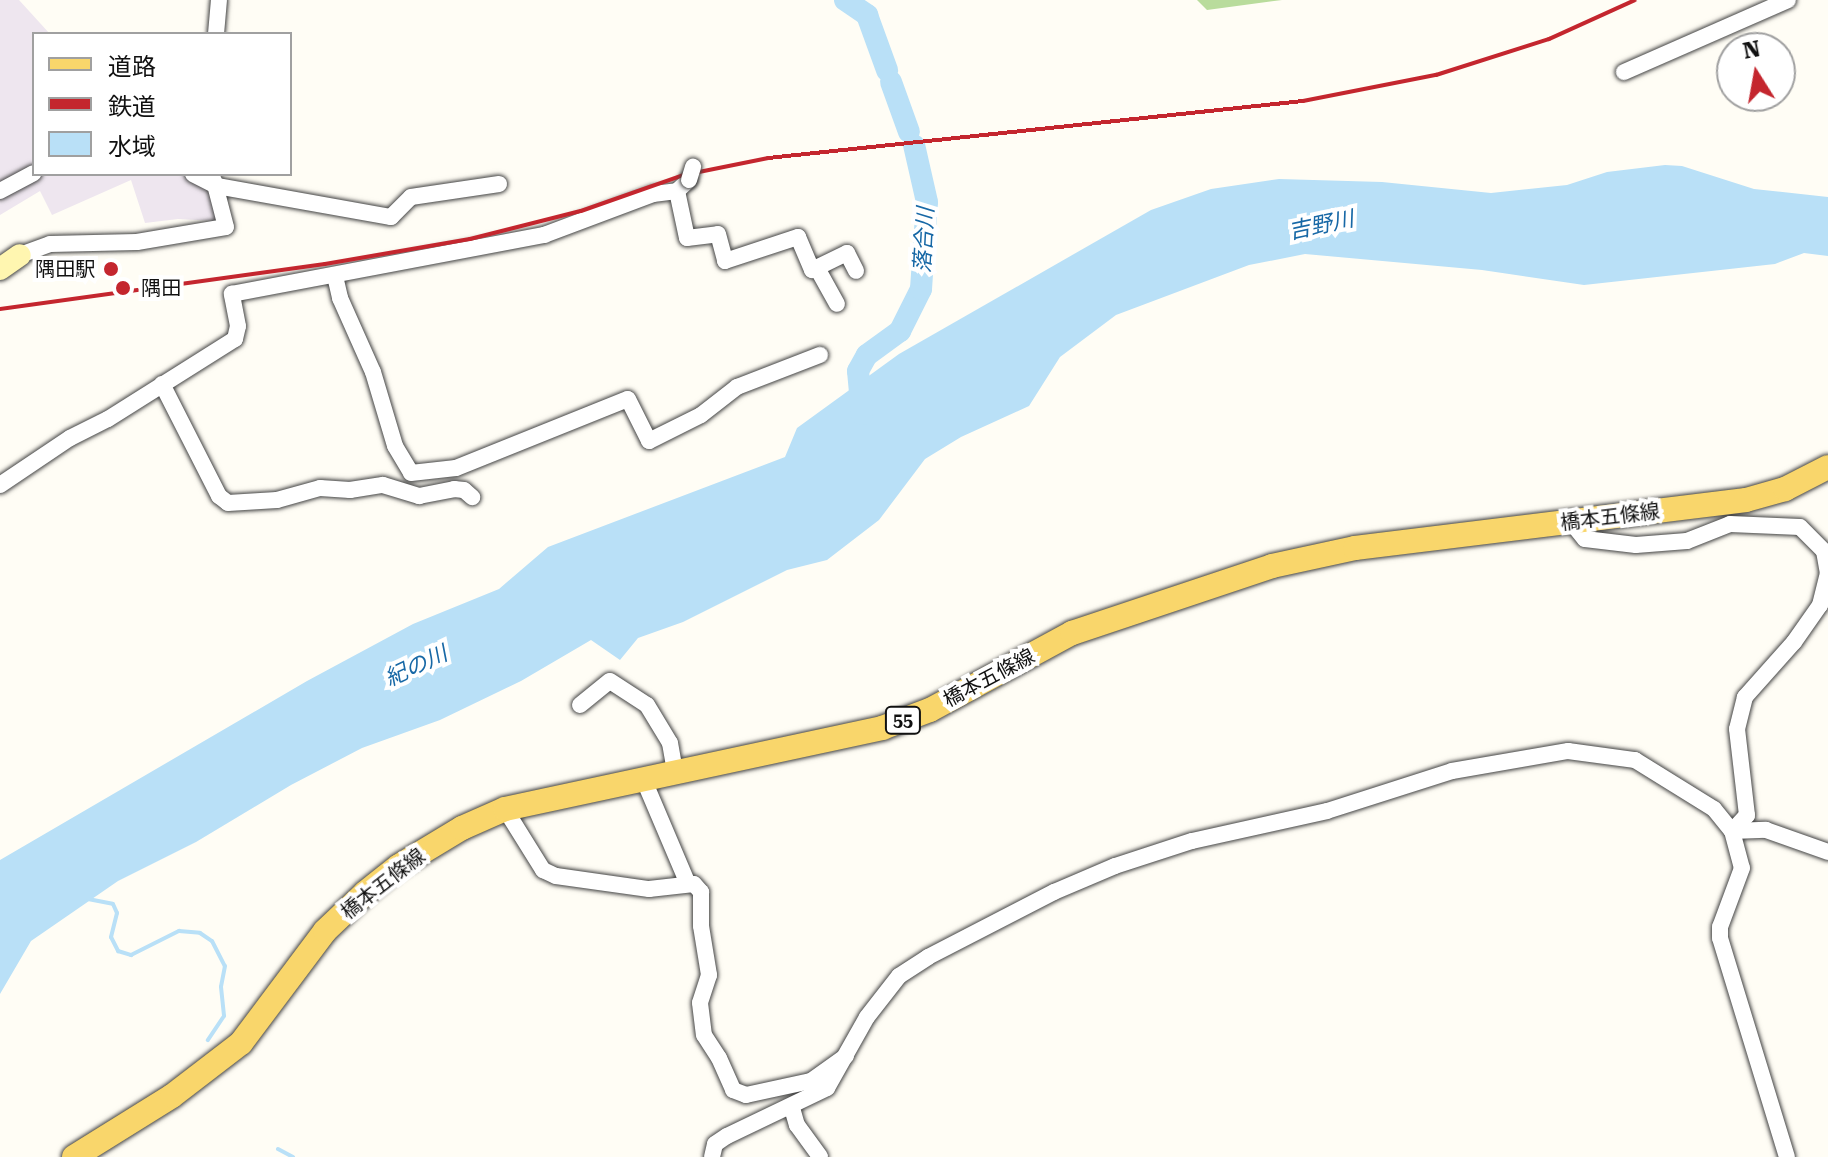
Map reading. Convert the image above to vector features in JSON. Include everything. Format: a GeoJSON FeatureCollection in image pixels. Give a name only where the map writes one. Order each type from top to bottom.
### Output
{"type":"FeatureCollection","features":[{"type":"Feature","properties":{"kind":"main road"},"geometry":{"type":"LineString","coordinates":[[0,269],[20,255]]}},
{"type":"Feature","properties":{"kind":"main road","name":"橋本五條線"},"geometry":{"type":"LineString","coordinates":[[74,1157],[182,1089],[241,1043],[325,931],[365,893],[399,866],[462,828],[505,809],[882,728],[930,710],[1072,633],[1272,566],[1355,548],[1746,500],[1785,489],[1828,467]]}},
{"type":"Feature","properties":{"kind":"street"},"geometry":{"type":"LineString","coordinates":[[216,32],[219,0]]}},
{"type":"Feature","properties":{"kind":"street"},"geometry":{"type":"LineString","coordinates":[[1624,72],[1745,22],[1788,0]]}},
{"type":"Feature","properties":{"kind":"street"},"geometry":{"type":"LineString","coordinates":[[0,191],[32,174]]}},
{"type":"Feature","properties":{"kind":"street"},"geometry":{"type":"LineString","coordinates":[[0,485],[70,438],[108,419],[235,339],[238,326],[232,294],[544,235],[653,194],[690,174],[687,238],[718,234],[725,261],[798,237],[812,270],[847,253],[856,271]]}},
{"type":"Feature","properties":{"kind":"street"},"geometry":{"type":"LineString","coordinates":[[20,255],[50,244],[137,242],[226,227],[213,180],[391,217],[411,197],[499,184]]}},
{"type":"Feature","properties":{"kind":"street"},"geometry":{"type":"LineString","coordinates":[[817,268],[837,304]]}},
{"type":"Feature","properties":{"kind":"street"},"geometry":{"type":"LineString","coordinates":[[335,276],[340,298],[373,372],[395,446],[411,473],[456,468],[628,399],[649,441],[701,415],[737,387],[820,355]]}},
{"type":"Feature","properties":{"kind":"street"},"geometry":{"type":"LineString","coordinates":[[162,384],[219,496],[228,503],[277,500],[320,488],[350,490],[383,485],[419,496],[454,489],[464,490],[472,497]]}},
{"type":"Feature","properties":{"kind":"street"},"geometry":{"type":"LineString","coordinates":[[1571,522],[1585,539],[1636,545],[1687,541],[1730,524],[1800,527],[1824,551],[1828,573],[1820,605],[1794,642],[1745,697],[1737,742],[1747,815],[1732,831]]}},
{"type":"Feature","properties":{"kind":"street"},"geometry":{"type":"LineString","coordinates":[[580,705],[610,681],[647,705],[670,743],[675,771]]}},
{"type":"Feature","properties":{"kind":"street"},"geometry":{"type":"LineString","coordinates":[[712,1157],[715,1144],[727,1136],[792,1108],[827,1088],[867,1017],[899,976],[928,957],[1054,892],[1115,866],[1192,841],[1327,811],[1452,771],[1568,751],[1605,753],[1635,760],[1714,809],[1732,831],[1742,868],[1720,927],[1720,938],[1787,1157]]}},
{"type":"Feature","properties":{"kind":"street"},"geometry":{"type":"LineString","coordinates":[[643,778],[688,884]]}},
{"type":"Feature","properties":{"kind":"street"},"geometry":{"type":"LineString","coordinates":[[505,809],[543,870],[556,876],[649,889],[694,884],[701,892],[701,926],[709,975],[700,1003],[704,1035],[719,1058],[733,1090],[746,1095],[811,1081],[848,1055]]}},
{"type":"Feature","properties":{"kind":"street"},"geometry":{"type":"LineString","coordinates":[[1732,831],[1766,830],[1828,852]]}},
{"type":"Feature","properties":{"kind":"street"},"geometry":{"type":"LineString","coordinates":[[792,1108],[797,1125],[820,1157]]}},
{"type":"Feature","properties":{"kind":"shaded area"},"geometry":{"type":"Polygon","coordinates":[[[0,0],[19,0],[48,32],[32,32],[32,176],[207,176],[216,221],[178,219],[145,223],[131,180],[52,215],[40,191],[0,215],[0,0]]]}},
{"type":"Feature","properties":{"kind":"green space"},"geometry":{"type":"Polygon","coordinates":[[[1197,0],[1282,0],[1207,10],[1197,0]]]}},
{"type":"Feature","properties":{"kind":"water"},"geometry":{"type":"Polygon","coordinates":[[[1682,166],[1754,189],[1828,197],[1828,256],[1804,253],[1775,264],[1584,285],[1482,270],[1305,254],[1249,265],[1116,315],[1060,357],[1029,406],[961,437],[925,459],[879,520],[827,560],[787,570],[683,622],[638,638],[620,660],[591,640],[521,681],[440,720],[362,748],[291,785],[196,842],[118,881],[31,941],[0,994],[0,860],[307,681],[413,624],[499,589],[548,547],[785,457],[797,428],[899,354],[1151,210],[1211,189],[1279,179],[1382,182],[1491,193],[1567,185],[1607,172],[1682,166]]]}},
{"type":"Feature","properties":{"kind":"waterway","name":"落合川"},"geometry":{"type":"LineString","coordinates":[[845,0],[867,15],[887,70]]}},
{"type":"Feature","properties":{"kind":"waterway","name":"落合川"},"geometry":{"type":"LineString","coordinates":[[891,82],[909,132]]}},
{"type":"Feature","properties":{"kind":"waterway","name":"落合川"},"geometry":{"type":"LineString","coordinates":[[862,414],[858,371],[867,355],[900,331],[921,289],[927,202],[914,145]]}},
{"type":"Feature","properties":{"kind":"waterway"},"geometry":{"type":"LineString","coordinates":[[88,899],[113,904],[117,913],[111,937],[118,951],[131,955],[179,931],[200,933],[212,941],[225,966],[221,987],[224,1016],[208,1040]]}},
{"type":"Feature","properties":{"kind":"waterway"},"geometry":{"type":"LineString","coordinates":[[278,1149],[293,1157]]}},
{"type":"Feature","properties":{"kind":"railway"},"geometry":{"type":"LineString","coordinates":[[0,309],[325,264],[470,239],[581,211],[684,175],[768,158],[1303,101],[1436,75],[1549,39],[1635,0]]}},
{"type":"Feature","properties":{"kind":"place","name":"隅田駅"},"geometry":{"type":"Point","coordinates":[111,269]}},
{"type":"Feature","properties":{"kind":"place","name":"隅田"},"geometry":{"type":"Point","coordinates":[123,288]}},
{"type":"Feature","properties":{"kind":"water label","name":"吉野川"},"geometry":{"type":"Point","coordinates":[1321,225]}},
{"type":"Feature","properties":{"kind":"water label","name":"紀の川"},"geometry":{"type":"Point","coordinates":[416,666]}}]}
